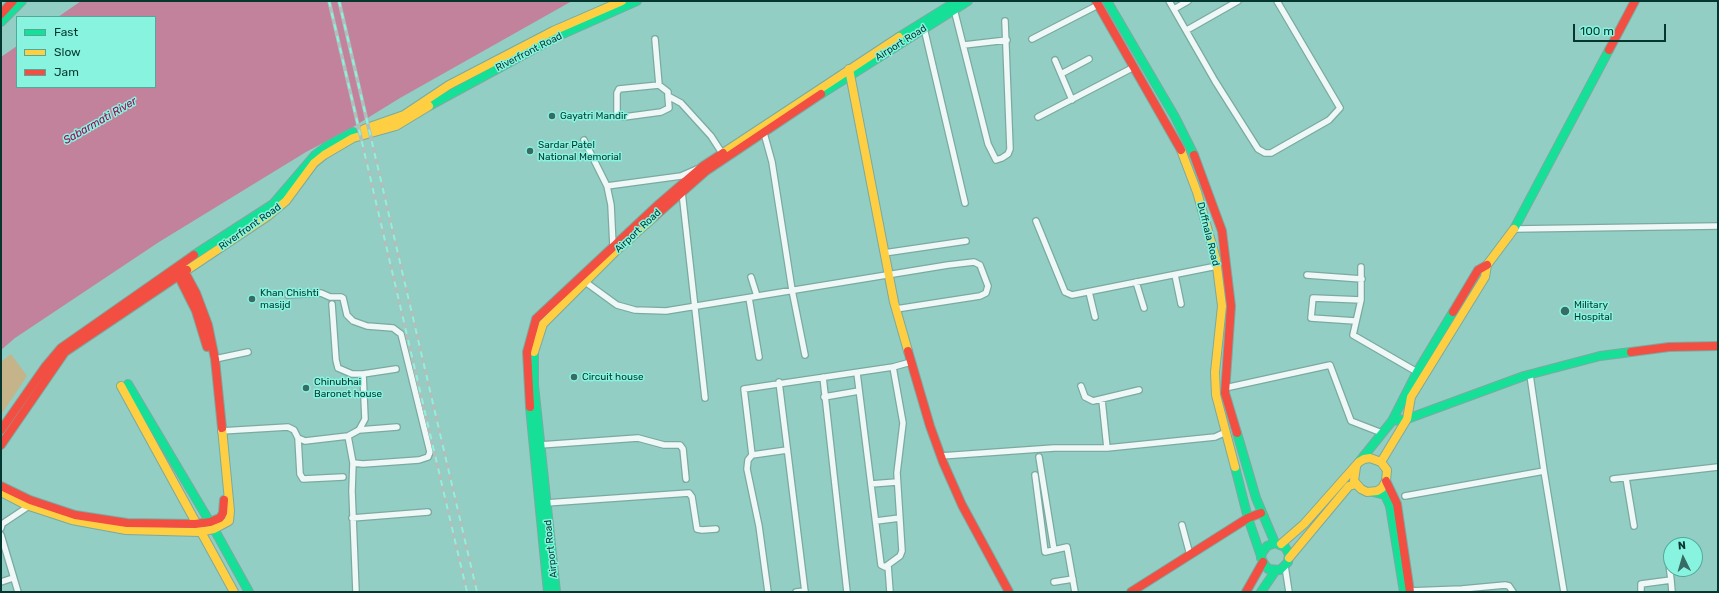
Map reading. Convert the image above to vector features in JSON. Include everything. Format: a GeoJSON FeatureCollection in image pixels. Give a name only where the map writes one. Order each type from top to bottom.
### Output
{"type":"FeatureCollection","features":[{"type":"Feature","properties":{"kind":"main road"},"geometry":{"type":"LineString","coordinates":[[1,14],[13,1]]}},
{"type":"Feature","properties":{"kind":"main road"},"geometry":{"type":"LineString","coordinates":[[1,22],[22,1]]}},
{"type":"Feature","properties":{"kind":"main road","name":"Riverfront Road"},"geometry":{"type":"LineString","coordinates":[[1,445],[65,352],[273,204],[302,168],[327,146],[357,130],[391,121],[404,115],[449,85],[539,38],[622,1]]}},
{"type":"Feature","properties":{"kind":"main road","name":"Riverfront Road"},"geometry":{"type":"LineString","coordinates":[[1,430],[45,367],[61,348],[179,270],[268,216],[286,201],[314,164],[336,148],[364,134],[396,126],[442,98],[556,37],[637,1]]}},
{"type":"Feature","properties":{"kind":"main road","name":"Airport Road"},"geometry":{"type":"LineString","coordinates":[[548,592],[528,385],[527,352],[536,319],[613,246],[703,166],[850,72],[957,1]]}},
{"type":"Feature","properties":{"kind":"main road","name":"Airport Road"},"geometry":{"type":"LineString","coordinates":[[556,592],[534,385],[534,353],[543,324],[584,282],[706,171],[764,134],[850,72],[968,1]]}},
{"type":"Feature","properties":{"kind":"main road"},"geometry":{"type":"LineString","coordinates":[[1107,1],[1192,149],[1222,231],[1231,306],[1225,393],[1261,513],[1278,544],[1287,550],[1289,558]]}},
{"type":"Feature","properties":{"kind":"main road"},"geometry":{"type":"LineString","coordinates":[[1381,462],[1407,419],[1411,396],[1485,277],[1488,265],[1514,229],[1635,1]]}},
{"type":"Feature","properties":{"kind":"main road","name":"Duffnala Road"},"geometry":{"type":"LineString","coordinates":[[1097,3],[1183,153],[1197,192],[1217,266],[1222,306],[1215,372],[1216,394],[1248,518],[1262,560]]}},
{"type":"Feature","properties":{"kind":"main road"},"geometry":{"type":"LineString","coordinates":[[850,72],[888,275],[911,362],[941,456],[962,505],[1009,592]]}},
{"type":"Feature","properties":{"kind":"main road"},"geometry":{"type":"LineString","coordinates":[[1246,592],[1262,560],[1264,549],[1278,544],[1304,524],[1357,465],[1392,421],[1417,372],[1478,270],[1488,265]]}},
{"type":"Feature","properties":{"kind":"main road"},"geometry":{"type":"LineString","coordinates":[[1,492],[29,506],[72,520],[126,530],[199,532],[212,526],[227,523],[230,518],[215,359],[208,326],[196,293],[179,270]]}},
{"type":"Feature","properties":{"kind":"main road"},"geometry":{"type":"LineString","coordinates":[[179,270],[201,323],[211,364],[224,507],[221,516],[212,526]]}},
{"type":"Feature","properties":{"kind":"main road"},"geometry":{"type":"LineString","coordinates":[[1392,421],[1407,419],[1530,375],[1600,356],[1669,347],[1718,346]]}},
{"type":"Feature","properties":{"kind":"main road"},"geometry":{"type":"LineString","coordinates":[[234,592],[199,532],[125,385],[212,526],[249,592]]}},
{"type":"Feature","properties":{"kind":"main road"},"geometry":{"type":"LineString","coordinates":[[1361,489],[1354,480],[1353,475],[1357,465],[1370,458],[1381,462],[1387,470],[1386,480],[1382,488],[1373,492]]}},
{"type":"Feature","properties":{"kind":"main road"},"geometry":{"type":"LineString","coordinates":[[1386,480],[1397,504],[1408,592]]}},
{"type":"Feature","properties":{"kind":"main road"},"geometry":{"type":"LineString","coordinates":[[1262,560],[1268,569],[1276,570],[1285,566],[1289,558],[1346,489],[1356,484],[1361,489],[1385,495],[1390,506],[1408,592]]}},
{"type":"Feature","properties":{"kind":"main road"},"geometry":{"type":"LineString","coordinates":[[1,486],[30,500],[75,515],[127,523],[195,524],[212,526]]}},
{"type":"Feature","properties":{"kind":"main road"},"geometry":{"type":"LineString","coordinates":[[1131,592],[1248,518],[1261,513]]}},
{"type":"Feature","properties":{"kind":"main road"},"geometry":{"type":"LineString","coordinates":[[1261,592],[1276,570]]}},
{"type":"Feature","properties":{"kind":"street"},"geometry":{"type":"LineString","coordinates":[[1169,1],[1215,81],[1258,149],[1265,153],[1271,153],[1329,120],[1340,108],[1277,1]]}},
{"type":"Feature","properties":{"kind":"street"},"geometry":{"type":"LineString","coordinates":[[1174,9],[1188,1]]}},
{"type":"Feature","properties":{"kind":"street"},"geometry":{"type":"LineString","coordinates":[[1187,30],[1238,1]]}},
{"type":"Feature","properties":{"kind":"street"},"geometry":{"type":"LineString","coordinates":[[1032,39],[1097,3]]}},
{"type":"Feature","properties":{"kind":"street"},"geometry":{"type":"LineString","coordinates":[[954,9],[988,144],[996,160],[1008,154],[1010,149],[1007,40],[1005,21]]}},
{"type":"Feature","properties":{"kind":"street"},"geometry":{"type":"LineString","coordinates":[[924,28],[965,203]]}},
{"type":"Feature","properties":{"kind":"street"},"geometry":{"type":"LineString","coordinates":[[655,39],[659,85]]}},
{"type":"Feature","properties":{"kind":"street"},"geometry":{"type":"LineString","coordinates":[[964,45],[1007,40]]}},
{"type":"Feature","properties":{"kind":"street"},"geometry":{"type":"LineString","coordinates":[[1061,74],[1089,59]]}},
{"type":"Feature","properties":{"kind":"street"},"geometry":{"type":"LineString","coordinates":[[1055,60],[1072,100]]}},
{"type":"Feature","properties":{"kind":"street"},"geometry":{"type":"LineString","coordinates":[[1038,117],[1134,67]]}},
{"type":"Feature","properties":{"kind":"street"},"geometry":{"type":"LineString","coordinates":[[659,85],[668,92],[668,96],[669,108],[666,110],[619,116],[617,112],[619,89],[659,85]]}},
{"type":"Feature","properties":{"kind":"street"},"geometry":{"type":"LineString","coordinates":[[668,96],[680,103],[691,114],[711,136],[722,153]]}},
{"type":"Feature","properties":{"kind":"street"},"geometry":{"type":"LineString","coordinates":[[764,134],[772,162],[792,290],[805,355]]}},
{"type":"Feature","properties":{"kind":"street"},"geometry":{"type":"LineString","coordinates":[[584,140],[607,186],[611,205],[613,246]]}},
{"type":"Feature","properties":{"kind":"street"},"geometry":{"type":"LineString","coordinates":[[607,186],[681,176],[703,166]]}},
{"type":"Feature","properties":{"kind":"street"},"geometry":{"type":"LineString","coordinates":[[682,192],[705,398]]}},
{"type":"Feature","properties":{"kind":"street"},"geometry":{"type":"LineString","coordinates":[[1036,222],[1065,292],[1072,295],[1217,266]]}},
{"type":"Feature","properties":{"kind":"street"},"geometry":{"type":"LineString","coordinates":[[1514,229],[1718,226]]}},
{"type":"Feature","properties":{"kind":"street"},"geometry":{"type":"LineString","coordinates":[[884,253],[966,241]]}},
{"type":"Feature","properties":{"kind":"street"},"geometry":{"type":"LineString","coordinates":[[584,282],[617,305],[635,310],[666,311],[974,262],[980,264],[988,286],[986,293],[980,296],[896,309]]}},
{"type":"Feature","properties":{"kind":"street"},"geometry":{"type":"LineString","coordinates":[[1361,267],[1361,300],[1353,335],[1417,372]]}},
{"type":"Feature","properties":{"kind":"street"},"geometry":{"type":"LineString","coordinates":[[1175,275],[1182,304]]}},
{"type":"Feature","properties":{"kind":"street"},"geometry":{"type":"LineString","coordinates":[[1307,275],[1362,279]]}},
{"type":"Feature","properties":{"kind":"street"},"geometry":{"type":"LineString","coordinates":[[751,277],[757,296]]}},
{"type":"Feature","properties":{"kind":"street"},"geometry":{"type":"LineString","coordinates":[[1136,282],[1144,308]]}},
{"type":"Feature","properties":{"kind":"street"},"geometry":{"type":"LineString","coordinates":[[1089,292],[1096,317]]}},
{"type":"Feature","properties":{"kind":"street"},"geometry":{"type":"LineString","coordinates":[[288,295],[321,293],[330,297],[341,297],[343,298],[347,315],[353,321],[367,326],[393,328],[401,334],[430,452],[428,457],[419,460],[363,464],[353,463]]}},
{"type":"Feature","properties":{"kind":"street"},"geometry":{"type":"LineString","coordinates":[[749,298],[759,357]]}},
{"type":"Feature","properties":{"kind":"street"},"geometry":{"type":"LineString","coordinates":[[1355,321],[1311,318],[1312,298],[1361,300]]}},
{"type":"Feature","properties":{"kind":"street"},"geometry":{"type":"LineString","coordinates":[[332,304],[336,360],[338,368],[344,372],[352,374],[363,374],[396,369]]}},
{"type":"Feature","properties":{"kind":"street"},"geometry":{"type":"LineString","coordinates":[[215,359],[248,352]]}},
{"type":"Feature","properties":{"kind":"street"},"geometry":{"type":"LineString","coordinates":[[752,455],[743,391],[747,388],[779,382],[857,373],[893,367],[911,362]]}},
{"type":"Feature","properties":{"kind":"street"},"geometry":{"type":"LineString","coordinates":[[1226,388],[1330,365],[1350,420],[1382,433]]}},
{"type":"Feature","properties":{"kind":"street"},"geometry":{"type":"LineString","coordinates":[[857,373],[881,565],[885,567],[902,554],[897,482],[903,423],[893,367]]}},
{"type":"Feature","properties":{"kind":"street"},"geometry":{"type":"LineString","coordinates":[[359,430],[365,418],[363,374]]}},
{"type":"Feature","properties":{"kind":"street"},"geometry":{"type":"LineString","coordinates":[[1530,375],[1564,592]]}},
{"type":"Feature","properties":{"kind":"street"},"geometry":{"type":"LineString","coordinates":[[823,377],[824,397],[847,592]]}},
{"type":"Feature","properties":{"kind":"street"},"geometry":{"type":"LineString","coordinates":[[779,382],[805,592],[796,592]]}},
{"type":"Feature","properties":{"kind":"street"},"geometry":{"type":"LineString","coordinates":[[1081,386],[1082,392],[1088,400],[1102,400],[1140,390]]}},
{"type":"Feature","properties":{"kind":"street"},"geometry":{"type":"LineString","coordinates":[[824,397],[859,391]]}},
{"type":"Feature","properties":{"kind":"street"},"geometry":{"type":"LineString","coordinates":[[1102,400],[1107,448]]}},
{"type":"Feature","properties":{"kind":"street"},"geometry":{"type":"LineString","coordinates":[[221,431],[288,427],[294,430],[298,438],[300,474],[303,479],[343,477]]}},
{"type":"Feature","properties":{"kind":"street"},"geometry":{"type":"LineString","coordinates":[[298,438],[305,441],[348,436],[359,430],[397,427]]}},
{"type":"Feature","properties":{"kind":"street"},"geometry":{"type":"LineString","coordinates":[[941,456],[1054,448],[1107,448],[1215,437],[1226,432]]}},
{"type":"Feature","properties":{"kind":"street"},"geometry":{"type":"LineString","coordinates":[[348,436],[353,463],[352,518],[356,592]]}},
{"type":"Feature","properties":{"kind":"street"},"geometry":{"type":"LineString","coordinates":[[540,445],[638,438],[664,445],[680,445],[683,449],[686,479]]}},
{"type":"Feature","properties":{"kind":"street"},"geometry":{"type":"LineString","coordinates":[[768,592],[759,526],[747,469],[748,460],[752,455],[787,450]]}},
{"type":"Feature","properties":{"kind":"street"},"geometry":{"type":"LineString","coordinates":[[1039,457],[1054,550]]}},
{"type":"Feature","properties":{"kind":"street"},"geometry":{"type":"LineString","coordinates":[[1613,480],[1718,467]]}},
{"type":"Feature","properties":{"kind":"street"},"geometry":{"type":"LineString","coordinates":[[1405,496],[1544,471]]}},
{"type":"Feature","properties":{"kind":"street"},"geometry":{"type":"LineString","coordinates":[[1035,475],[1045,552],[1067,547],[1075,592]]}},
{"type":"Feature","properties":{"kind":"street"},"geometry":{"type":"LineString","coordinates":[[1626,478],[1634,526]]}},
{"type":"Feature","properties":{"kind":"street"},"geometry":{"type":"LineString","coordinates":[[871,484],[897,482]]}},
{"type":"Feature","properties":{"kind":"street"},"geometry":{"type":"LineString","coordinates":[[546,503],[689,493],[692,497],[697,529],[716,529]]}},
{"type":"Feature","properties":{"kind":"street"},"geometry":{"type":"LineString","coordinates":[[1,528],[2,524],[29,506]]}},
{"type":"Feature","properties":{"kind":"street"},"geometry":{"type":"LineString","coordinates":[[352,518],[428,512]]}},
{"type":"Feature","properties":{"kind":"street"},"geometry":{"type":"LineString","coordinates":[[876,521],[900,518]]}},
{"type":"Feature","properties":{"kind":"street"},"geometry":{"type":"LineString","coordinates":[[1182,525],[1190,556]]}},
{"type":"Feature","properties":{"kind":"street"},"geometry":{"type":"LineString","coordinates":[[1,535],[18,592]]}},
{"type":"Feature","properties":{"kind":"street"},"geometry":{"type":"LineString","coordinates":[[888,565],[890,592]]}},
{"type":"Feature","properties":{"kind":"street"},"geometry":{"type":"LineString","coordinates":[[1285,566],[1289,592]]}},
{"type":"Feature","properties":{"kind":"street"},"geometry":{"type":"LineString","coordinates":[[1671,577],[1672,592]]}},
{"type":"Feature","properties":{"kind":"street"},"geometry":{"type":"LineString","coordinates":[[1,582],[13,578]]}},
{"type":"Feature","properties":{"kind":"street"},"geometry":{"type":"LineString","coordinates":[[1054,582],[1073,579]]}},
{"type":"Feature","properties":{"kind":"street"},"geometry":{"type":"LineString","coordinates":[[1641,592],[1641,584],[1671,580]]}},
{"type":"Feature","properties":{"kind":"street"},"geometry":{"type":"LineString","coordinates":[[1408,592],[1462,591],[1505,585],[1509,586],[1513,592]]}},
{"type":"Feature","properties":{"kind":"shaded area"},"geometry":{"type":"Polygon","coordinates":[[[11,354],[27,376],[1,415],[1,362],[11,354]]]}},
{"type":"Feature","properties":{"kind":"water","name":"Sabarmati River"},"geometry":{"type":"Polygon","coordinates":[[[81,1],[572,1],[400,98],[353,127],[306,152],[159,242],[15,338],[1,350],[1,57],[16,47],[16,88],[156,88],[156,16],[59,16],[81,1]]]}},
{"type":"Feature","properties":{"kind":"railway"},"geometry":{"type":"LineString","coordinates":[[329,1],[467,592]]}},
{"type":"Feature","properties":{"kind":"railway"},"geometry":{"type":"LineString","coordinates":[[339,1],[477,592]]}},
{"type":"Feature","properties":{"kind":"traffic: fast"},"geometry":{"type":"LineString","coordinates":[[1,22],[22,1]]}},
{"type":"Feature","properties":{"kind":"traffic: fast"},"geometry":{"type":"LineString","coordinates":[[429,106],[556,37],[637,1]]}},
{"type":"Feature","properties":{"kind":"traffic: fast"},"geometry":{"type":"LineString","coordinates":[[899,37],[957,1]]}},
{"type":"Feature","properties":{"kind":"traffic: fast"},"geometry":{"type":"LineString","coordinates":[[821,94],[968,1]]}},
{"type":"Feature","properties":{"kind":"traffic: fast"},"geometry":{"type":"LineString","coordinates":[[1107,1],[1175,117],[1194,155]]}},
{"type":"Feature","properties":{"kind":"traffic: fast"},"geometry":{"type":"LineString","coordinates":[[1514,229],[1609,50]]}},
{"type":"Feature","properties":{"kind":"traffic: fast"},"geometry":{"type":"LineString","coordinates":[[194,255],[273,204],[315,155],[327,146],[353,132]]}},
{"type":"Feature","properties":{"kind":"traffic: fast"},"geometry":{"type":"LineString","coordinates":[[1359,462],[1392,421],[1417,372],[1453,312]]}},
{"type":"Feature","properties":{"kind":"traffic: fast"},"geometry":{"type":"LineString","coordinates":[[534,352],[534,385],[556,592]]}},
{"type":"Feature","properties":{"kind":"traffic: fast"},"geometry":{"type":"LineString","coordinates":[[1392,421],[1407,419],[1524,376],[1600,356],[1631,352]]}},
{"type":"Feature","properties":{"kind":"traffic: fast"},"geometry":{"type":"LineString","coordinates":[[128,384],[214,529],[249,592]]}},
{"type":"Feature","properties":{"kind":"traffic: fast"},"geometry":{"type":"LineString","coordinates":[[530,407],[548,592]]}},
{"type":"Feature","properties":{"kind":"traffic: fast"},"geometry":{"type":"LineString","coordinates":[[1237,433],[1256,498],[1275,543]]}},
{"type":"Feature","properties":{"kind":"traffic: fast"},"geometry":{"type":"LineString","coordinates":[[1235,467],[1248,518],[1263,562],[1268,569],[1280,570],[1288,562],[1289,554],[1285,547],[1275,543],[1267,546],[1262,553],[1261,558]]}},
{"type":"Feature","properties":{"kind":"traffic: fast"},"geometry":{"type":"LineString","coordinates":[[1373,492],[1385,495],[1390,506],[1404,592]]}},
{"type":"Feature","properties":{"kind":"traffic: fast"},"geometry":{"type":"LineString","coordinates":[[1261,592],[1276,570]]}},
{"type":"Feature","properties":{"kind":"traffic: slow"},"geometry":{"type":"LineString","coordinates":[[364,129],[404,115],[449,85],[553,31],[622,1]]}},
{"type":"Feature","properties":{"kind":"traffic: slow"},"geometry":{"type":"LineString","coordinates":[[723,153],[899,37]]}},
{"type":"Feature","properties":{"kind":"traffic: slow"},"geometry":{"type":"LineString","coordinates":[[849,69],[894,302],[908,351]]}},
{"type":"Feature","properties":{"kind":"traffic: slow"},"geometry":{"type":"LineString","coordinates":[[187,270],[268,216],[286,201],[314,163],[324,155],[353,138],[396,126],[429,106]]}},
{"type":"Feature","properties":{"kind":"traffic: slow"},"geometry":{"type":"LineString","coordinates":[[1181,150],[1197,192],[1216,259],[1222,306],[1215,372],[1216,395],[1235,467]]}},
{"type":"Feature","properties":{"kind":"traffic: slow"},"geometry":{"type":"LineString","coordinates":[[534,352],[543,324],[617,250],[654,217]]}},
{"type":"Feature","properties":{"kind":"traffic: slow"},"geometry":{"type":"LineString","coordinates":[[1381,462],[1407,419],[1411,397],[1485,277],[1487,265],[1514,229]]}},
{"type":"Feature","properties":{"kind":"traffic: slow"},"geometry":{"type":"LineString","coordinates":[[121,386],[234,592]]}},
{"type":"Feature","properties":{"kind":"traffic: slow"},"geometry":{"type":"LineString","coordinates":[[1,492],[26,505],[72,520],[126,530],[199,532],[214,529],[229,521],[230,511],[222,428]]}},
{"type":"Feature","properties":{"kind":"traffic: slow"},"geometry":{"type":"LineString","coordinates":[[1281,544],[1304,524],[1359,462],[1364,459],[1370,458],[1381,462],[1387,470],[1386,481],[1382,488],[1377,491],[1367,492],[1361,489],[1354,481],[1356,467]]}},
{"type":"Feature","properties":{"kind":"traffic: slow"},"geometry":{"type":"LineString","coordinates":[[1289,558],[1349,486],[1356,484],[1360,488]]}},
{"type":"Feature","properties":{"kind":"traffic: jam"},"geometry":{"type":"LineString","coordinates":[[1,14],[13,1]]}},
{"type":"Feature","properties":{"kind":"traffic: jam"},"geometry":{"type":"LineString","coordinates":[[1096,1],[1181,150]]}},
{"type":"Feature","properties":{"kind":"traffic: jam"},"geometry":{"type":"LineString","coordinates":[[1609,50],[1635,1]]}},
{"type":"Feature","properties":{"kind":"traffic: jam"},"geometry":{"type":"LineString","coordinates":[[654,217],[706,171],[821,94]]}},
{"type":"Feature","properties":{"kind":"traffic: jam"},"geometry":{"type":"LineString","coordinates":[[530,407],[527,352],[536,319],[659,204],[703,166],[723,153]]}},
{"type":"Feature","properties":{"kind":"traffic: jam"},"geometry":{"type":"LineString","coordinates":[[1194,155],[1222,231],[1231,306],[1225,393],[1237,433]]}},
{"type":"Feature","properties":{"kind":"traffic: jam"},"geometry":{"type":"LineString","coordinates":[[1,430],[45,367],[61,348],[194,255]]}},
{"type":"Feature","properties":{"kind":"traffic: jam"},"geometry":{"type":"LineString","coordinates":[[1453,312],[1478,270],[1487,265]]}},
{"type":"Feature","properties":{"kind":"traffic: jam"},"geometry":{"type":"LineString","coordinates":[[182,267],[196,293],[208,325],[215,359],[222,428]]}},
{"type":"Feature","properties":{"kind":"traffic: jam"},"geometry":{"type":"LineString","coordinates":[[1,445],[65,352],[187,270]]}},
{"type":"Feature","properties":{"kind":"traffic: jam"},"geometry":{"type":"LineString","coordinates":[[176,271],[196,311],[207,347]]}},
{"type":"Feature","properties":{"kind":"traffic: jam"},"geometry":{"type":"LineString","coordinates":[[1631,352],[1669,347],[1718,346]]}},
{"type":"Feature","properties":{"kind":"traffic: jam"},"geometry":{"type":"LineString","coordinates":[[908,351],[930,426],[943,462],[962,505],[1009,592]]}},
{"type":"Feature","properties":{"kind":"traffic: jam"},"geometry":{"type":"LineString","coordinates":[[1386,481],[1397,504],[1410,592]]}},
{"type":"Feature","properties":{"kind":"traffic: jam"},"geometry":{"type":"LineString","coordinates":[[1,486],[30,500],[75,515],[127,523],[195,524],[210,522],[220,518],[223,513],[224,500]]}},
{"type":"Feature","properties":{"kind":"traffic: jam"},"geometry":{"type":"LineString","coordinates":[[1131,592],[1248,518],[1261,513]]}},
{"type":"Feature","properties":{"kind":"traffic: jam"},"geometry":{"type":"LineString","coordinates":[[1246,592],[1263,562]]}},
{"type":"Feature","properties":{"kind":"place","name":"Gayatri Mandir"},"geometry":{"type":"Point","coordinates":[552,116]}},
{"type":"Feature","properties":{"kind":"place","name":"Sardar Patel National Memorial"},"geometry":{"type":"Point","coordinates":[530,151]}},
{"type":"Feature","properties":{"kind":"place","name":"Khan Chishti masijd"},"geometry":{"type":"Point","coordinates":[252,299]}},
{"type":"Feature","properties":{"kind":"place","name":"Military Hospital"},"geometry":{"type":"Point","coordinates":[1565,311]}},
{"type":"Feature","properties":{"kind":"place","name":"Circuit house"},"geometry":{"type":"Point","coordinates":[574,377]}},
{"type":"Feature","properties":{"kind":"place","name":"Chinubhai Baronet house"},"geometry":{"type":"Point","coordinates":[306,388]}}]}
